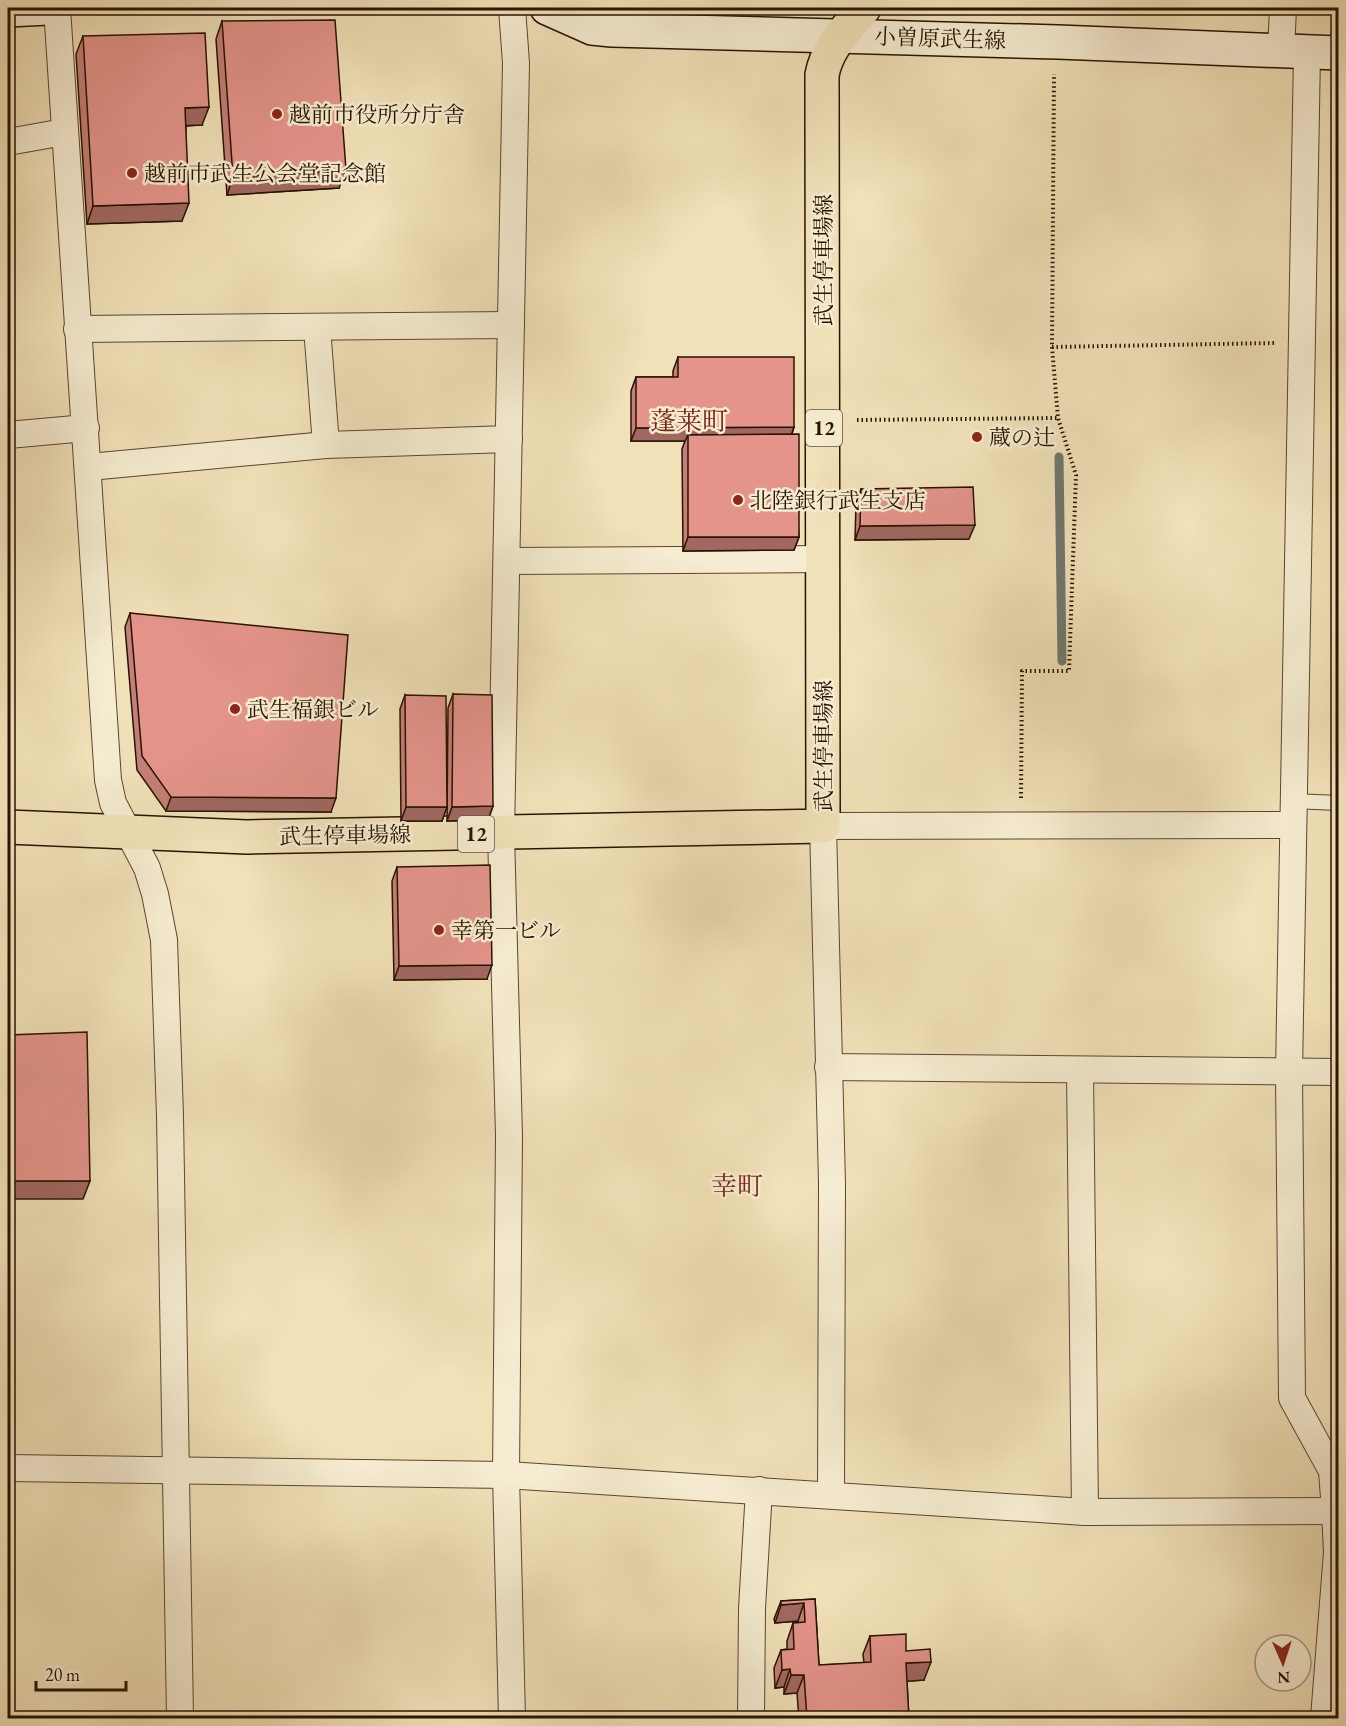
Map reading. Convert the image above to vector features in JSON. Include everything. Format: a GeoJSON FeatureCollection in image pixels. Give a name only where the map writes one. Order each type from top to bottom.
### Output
{"type":"FeatureCollection","features":[{"type":"Feature","properties":{"kind":"main road"},"geometry":{"type":"LineString","coordinates":[[8,10],[48,8]]}},
{"type":"Feature","properties":{"kind":"main road","name":"小曽原武生線"},"geometry":{"type":"LineString","coordinates":[[547,8],[592,28],[612,30],[1059,42],[1309,53]]}},
{"type":"Feature","properties":{"kind":"main road","name":"武生停車場線"},"geometry":{"type":"LineString","coordinates":[[8,827],[246,837],[823,826],[822,75],[825,61],[840,35],[864,8]]}},
{"type":"Feature","properties":{"kind":"street"},"geometry":{"type":"LineString","coordinates":[[57,8],[108,780],[113,803],[129,831],[155,894],[164,940],[170,1116],[180,1719]]}},
{"type":"Feature","properties":{"kind":"street"},"geometry":{"type":"LineString","coordinates":[[512,8],[516,63],[501,833],[509,1136],[506,1475],[512,1719]]}},
{"type":"Feature","properties":{"kind":"street"},"geometry":{"type":"LineString","coordinates":[[1283,8],[1309,53],[1292,813],[1289,1073],[1292,1398],[1332,1471],[1337,1511],[1337,1552],[1324,1719]]}},
{"type":"Feature","properties":{"kind":"street"},"geometry":{"type":"LineString","coordinates":[[8,141],[64,132]]}},
{"type":"Feature","properties":{"kind":"street"},"geometry":{"type":"LineString","coordinates":[[77,330],[511,325]]}},
{"type":"Feature","properties":{"kind":"street"},"geometry":{"type":"LineString","coordinates":[[317,327],[326,446]]}},
{"type":"Feature","properties":{"kind":"street"},"geometry":{"type":"LineString","coordinates":[[8,435],[86,428]]}},
{"type":"Feature","properties":{"kind":"street"},"geometry":{"type":"LineString","coordinates":[[89,467],[326,446],[509,439]]}},
{"type":"Feature","properties":{"kind":"street"},"geometry":{"type":"LineString","coordinates":[[507,561],[824,559]]}},
{"type":"Feature","properties":{"kind":"street"},"geometry":{"type":"LineString","coordinates":[[831,1495],[832,1183],[823,826],[1292,813]]}},
{"type":"Feature","properties":{"kind":"street"},"geometry":{"type":"LineString","coordinates":[[828,1067],[1338,1072]]}},
{"type":"Feature","properties":{"kind":"street"},"geometry":{"type":"LineString","coordinates":[[1080,1071],[1085,1512]]}},
{"type":"Feature","properties":{"kind":"street"},"geometry":{"type":"LineString","coordinates":[[8,1468],[506,1475],[1085,1512],[1337,1511]]}},
{"type":"Feature","properties":{"kind":"street"},"geometry":{"type":"LineString","coordinates":[[751,1719],[752,1608],[759,1490]]}},
{"type":"Feature","properties":{"kind":"lane"},"geometry":{"type":"LineString","coordinates":[[1292,813],[1338,803]]}},
{"type":"Feature","properties":{"kind":"path"},"geometry":{"type":"LineString","coordinates":[[1022,799],[1022,671],[1069,671],[1076,475],[1058,418],[1052,347],[1052,89],[1059,42]]}},
{"type":"Feature","properties":{"kind":"path"},"geometry":{"type":"LineString","coordinates":[[1052,347],[1275,343]]}},
{"type":"Feature","properties":{"kind":"path"},"geometry":{"type":"LineString","coordinates":[[857,420],[1058,418]]}},
{"type":"Feature","properties":{"kind":"building","name":"越前市役所分庁舎"},"geometry":{"type":"Polygon","coordinates":[[[335,20],[346,170],[233,177],[222,21],[335,20]]]}},
{"type":"Feature","properties":{"kind":"building","name":"越前市武生公会堂記念館"},"geometry":{"type":"Polygon","coordinates":[[[205,33],[209,107],[185,108],[189,203],[93,206],[83,36],[205,33]]]}},
{"type":"Feature","properties":{"kind":"building"},"geometry":{"type":"Polygon","coordinates":[[[678,357],[794,357],[794,427],[636,428],[636,377],[678,377],[678,357]]]}},
{"type":"Feature","properties":{"kind":"building","name":"北陸銀行武生支店"},"geometry":{"type":"Polygon","coordinates":[[[799,434],[799,537],[688,537],[688,435],[799,434]]]}},
{"type":"Feature","properties":{"kind":"building"},"geometry":{"type":"Polygon","coordinates":[[[973,487],[975,525],[860,526],[861,489],[973,487]]]}},
{"type":"Feature","properties":{"kind":"building","name":"武生福銀ビル"},"geometry":{"type":"Polygon","coordinates":[[[130,613],[348,635],[336,798],[171,797],[142,756],[130,613]]]}},
{"type":"Feature","properties":{"kind":"building"},"geometry":{"type":"Polygon","coordinates":[[[453,694],[492,695],[493,806],[452,807],[453,694]]]}},
{"type":"Feature","properties":{"kind":"building"},"geometry":{"type":"Polygon","coordinates":[[[405,695],[446,696],[447,807],[406,807],[405,695]]]}},
{"type":"Feature","properties":{"kind":"building","name":"幸第一ビル"},"geometry":{"type":"Polygon","coordinates":[[[490,865],[492,965],[399,966],[397,867],[490,865]]]}},
{"type":"Feature","properties":{"kind":"building"},"geometry":{"type":"Polygon","coordinates":[[[87,1032],[90,1181],[8,1181],[8,1035],[87,1032]]]}},
{"type":"Feature","properties":{"kind":"building"},"geometry":{"type":"Polygon","coordinates":[[[815,1599],[819,1665],[871,1662],[870,1636],[906,1634],[906,1651],[930,1649],[931,1662],[906,1663],[909,1719],[807,1719],[804,1675],[791,1675],[790,1669],[782,1670],[781,1650],[794,1649],[793,1623],[805,1622],[804,1603],[781,1605],[781,1601],[815,1599]]]}},
{"type":"Feature","properties":{"kind":"waterway"},"geometry":{"type":"LineString","coordinates":[[1059,457],[1062,661]]}},
{"type":"Feature","properties":{"kind":"place","name":"越前市役所分庁舎"},"geometry":{"type":"Point","coordinates":[277,114]}},
{"type":"Feature","properties":{"kind":"place","name":"越前市武生公会堂記念館"},"geometry":{"type":"Point","coordinates":[132,173]}},
{"type":"Feature","properties":{"kind":"place","name":"蔵の辻"},"geometry":{"type":"Point","coordinates":[977,437]}},
{"type":"Feature","properties":{"kind":"place","name":"北陸銀行武生支店"},"geometry":{"type":"Point","coordinates":[738,500]}},
{"type":"Feature","properties":{"kind":"place","name":"武生福銀ビル"},"geometry":{"type":"Point","coordinates":[235,709]}},
{"type":"Feature","properties":{"kind":"place","name":"幸第一ビル"},"geometry":{"type":"Point","coordinates":[439,930]}},
{"type":"Feature","properties":{"kind":"district","name":"蓬莱町"},"geometry":{"type":"Point","coordinates":[689,421]}},
{"type":"Feature","properties":{"kind":"district","name":"幸町"},"geometry":{"type":"Point","coordinates":[737,1186]}}]}
